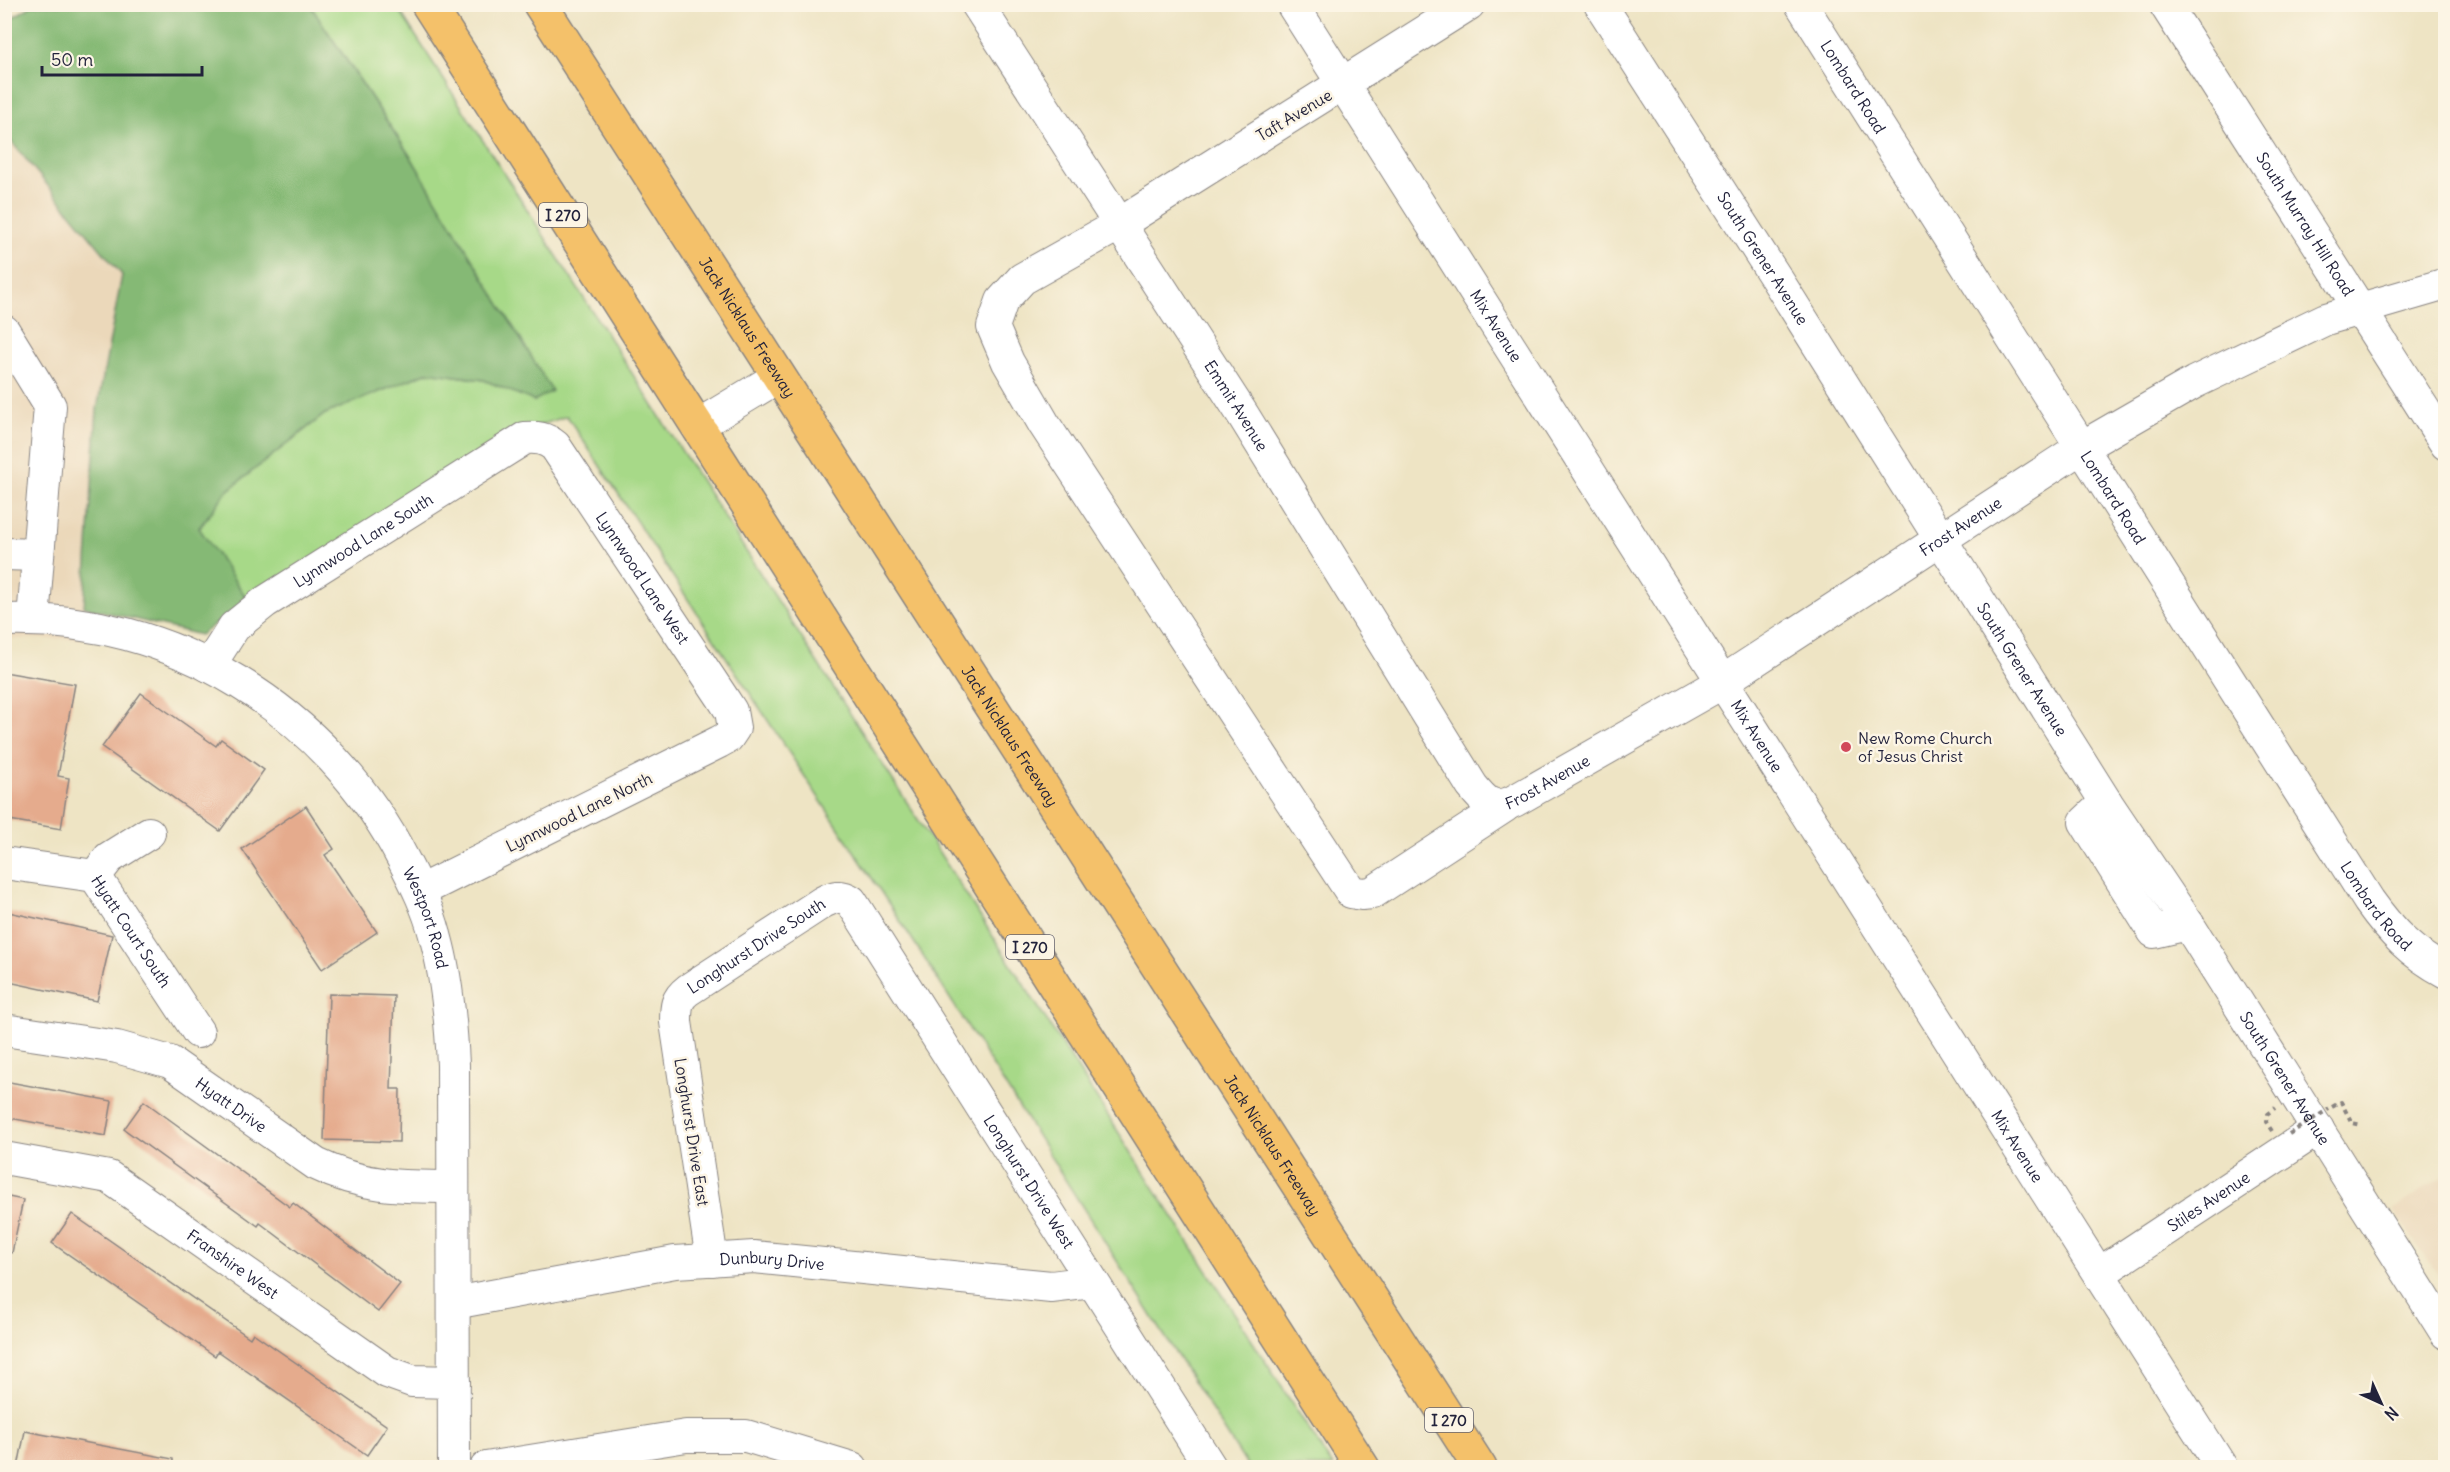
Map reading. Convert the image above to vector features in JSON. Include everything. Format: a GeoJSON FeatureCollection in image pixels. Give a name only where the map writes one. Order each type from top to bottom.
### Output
{"type":"FeatureCollection","features":[{"type":"Feature","properties":{"kind":"highway","name":"I 270"},"geometry":{"type":"LineString","coordinates":[[428,4],[1363,1467]]}},
{"type":"Feature","properties":{"kind":"highway","name":"Jack Nicklaus Freeway"},"geometry":{"type":"LineString","coordinates":[[540,4],[1480,1467]]}},
{"type":"Feature","properties":{"kind":"street","name":"Emmit Avenue"},"geometry":{"type":"LineString","coordinates":[[977,4],[1243,416],[1472,786],[1482,798],[1500,806]]}},
{"type":"Feature","properties":{"kind":"street","name":"Mix Avenue"},"geometry":{"type":"LineString","coordinates":[[1292,4],[2222,1467]]}},
{"type":"Feature","properties":{"kind":"street","name":"Taft Avenue"},"geometry":{"type":"LineString","coordinates":[[1469,4],[1343,86],[1118,225],[1022,279],[1002,301],[993,327],[1008,362],[1044,424],[1351,892],[1372,893],[1500,806]]}},
{"type":"Feature","properties":{"kind":"street","name":"South Grener Avenue"},"geometry":{"type":"LineString","coordinates":[[1600,4],[1776,278],[2106,802],[2188,924],[2445,1333]]}},
{"type":"Feature","properties":{"kind":"street","name":"Lombard Road"},"geometry":{"type":"LineString","coordinates":[[1801,4],[2369,902],[2405,946],[2445,972]]}},
{"type":"Feature","properties":{"kind":"street","name":"South Murray Hill Road"},"geometry":{"type":"LineString","coordinates":[[2166,4],[2445,444]]}},
{"type":"Feature","properties":{"kind":"street","name":"Frost Avenue"},"geometry":{"type":"LineString","coordinates":[[1500,806],[1721,682],[2082,447],[2194,382],[2326,319],[2445,284]]}},
{"type":"Feature","properties":{"kind":"street"},"geometry":{"type":"LineString","coordinates":[[4,331],[50,406],[38,555],[19,620]]}},
{"type":"Feature","properties":{"kind":"street"},"geometry":{"type":"LineString","coordinates":[[697,426],[778,377]]}},
{"type":"Feature","properties":{"kind":"street","name":"Lynnwood Lane South"},"geometry":{"type":"LineString","coordinates":[[209,666],[234,627],[265,602],[525,438],[537,437]]}},
{"type":"Feature","properties":{"kind":"street","name":"Lynnwood Lane West"},"geometry":{"type":"LineString","coordinates":[[537,437],[555,446],[731,711],[734,728]]}},
{"type":"Feature","properties":{"kind":"street"},"geometry":{"type":"LineString","coordinates":[[4,554],[38,555]]}},
{"type":"Feature","properties":{"kind":"street","name":"Westport Road"},"geometry":{"type":"LineString","coordinates":[[19,620],[86,625],[135,637],[174,649],[246,686],[281,711],[319,744],[354,781],[385,824],[420,891],[440,955],[451,1020],[454,1467]]}},
{"type":"Feature","properties":{"kind":"street","name":"Lynnwood Lane North"},"geometry":{"type":"LineString","coordinates":[[420,891],[728,738],[734,728]]}},
{"type":"Feature","properties":{"kind":"street"},"geometry":{"type":"LineString","coordinates":[[95,876],[109,858],[149,833]]}},
{"type":"Feature","properties":{"kind":"street","name":"Hyatt Court South"},"geometry":{"type":"LineString","coordinates":[[4,863],[95,876],[198,1032]]}},
{"type":"Feature","properties":{"kind":"street","name":"Longhurst Drive South"},"geometry":{"type":"LineString","coordinates":[[676,1005],[688,990],[823,902],[833,897],[844,897]]}},
{"type":"Feature","properties":{"kind":"street","name":"Longhurst Drive West"},"geometry":{"type":"LineString","coordinates":[[844,897],[851,901],[1211,1467]]}},
{"type":"Feature","properties":{"kind":"street","name":"Longhurst Drive East"},"geometry":{"type":"LineString","coordinates":[[676,1005],[676,1022],[712,1260]]}},
{"type":"Feature","properties":{"kind":"street","name":"Hyatt Drive"},"geometry":{"type":"LineString","coordinates":[[4,1030],[117,1047],[170,1062],[316,1164],[338,1175],[394,1187],[453,1187]]}},
{"type":"Feature","properties":{"kind":"street","name":"Stiles Avenue"},"geometry":{"type":"LineString","coordinates":[[2100,1273],[2312,1124]]}},
{"type":"Feature","properties":{"kind":"street","name":"Franshire West"},"geometry":{"type":"LineString","coordinates":[[4,1158],[109,1177],[387,1371],[412,1381],[454,1382]]}},
{"type":"Feature","properties":{"kind":"street","name":"Dunbury Drive"},"geometry":{"type":"LineString","coordinates":[[454,1303],[675,1262],[754,1257],[1051,1287],[1092,1282]]}},
{"type":"Feature","properties":{"kind":"street"},"geometry":{"type":"LineString","coordinates":[[486,1467],[686,1436],[746,1436],[852,1467]]}},
{"type":"Feature","properties":{"kind":"path"},"geometry":{"type":"LineString","coordinates":[[2312,1124],[2341,1102],[2352,1123],[2362,1125]]}},
{"type":"Feature","properties":{"kind":"shaded area"},"geometry":{"type":"Polygon","coordinates":[[[4,134],[122,275],[97,409],[81,639],[5,639],[4,134]]]}},
{"type":"Feature","properties":{"kind":"shaded area"},"geometry":{"type":"Polygon","coordinates":[[[2445,1175],[2445,1285],[2393,1210],[2445,1175]]]}},
{"type":"Feature","properties":{"kind":"green space"},"geometry":{"type":"Polygon","coordinates":[[[33,5],[310,5],[412,159],[552,391],[534,401],[484,380],[428,372],[325,414],[227,491],[199,528],[248,600],[200,635],[84,607],[97,409],[122,275],[5,134],[5,22],[33,5]]]}},
{"type":"Feature","properties":{"kind":"green space"},"geometry":{"type":"Polygon","coordinates":[[[310,5],[396,5],[1333,1467],[1248,1467],[914,942],[567,416],[529,429],[248,600],[199,529],[227,491],[325,414],[428,372],[484,380],[534,401],[412,159],[310,5]]]}},
{"type":"Feature","properties":{"kind":"building"},"geometry":{"type":"Polygon","coordinates":[[[4,672],[75,684],[58,776],[69,778],[61,829],[4,819],[4,672]]]}},
{"type":"Feature","properties":{"kind":"building"},"geometry":{"type":"Polygon","coordinates":[[[141,693],[216,746],[221,739],[264,770],[220,831],[102,747],[141,693]]]}},
{"type":"Feature","properties":{"kind":"building"},"geometry":{"type":"Polygon","coordinates":[[[306,806],[334,849],[325,855],[377,932],[322,969],[242,849],[306,806]]]}},
{"type":"Feature","properties":{"kind":"building"},"geometry":{"type":"Polygon","coordinates":[[[4,911],[112,935],[97,1001],[4,981],[4,911]]]}},
{"type":"Feature","properties":{"kind":"building"},"geometry":{"type":"Polygon","coordinates":[[[329,994],[394,996],[391,1089],[400,1089],[399,1142],[324,1140],[329,994]]]}},
{"type":"Feature","properties":{"kind":"building"},"geometry":{"type":"Polygon","coordinates":[[[4,1081],[112,1101],[106,1136],[4,1117],[4,1081]]]}},
{"type":"Feature","properties":{"kind":"building"},"geometry":{"type":"Polygon","coordinates":[[[144,1101],[290,1207],[293,1203],[400,1284],[378,1312],[260,1223],[258,1226],[124,1129],[144,1101]]]}},
{"type":"Feature","properties":{"kind":"building"},"geometry":{"type":"Polygon","coordinates":[[[4,1196],[23,1200],[12,1253],[4,1252],[4,1196]]]}},
{"type":"Feature","properties":{"kind":"building"},"geometry":{"type":"Polygon","coordinates":[[[72,1214],[250,1338],[253,1333],[387,1426],[367,1455],[218,1351],[215,1356],[52,1243],[72,1214]]]}},
{"type":"Feature","properties":{"kind":"building"},"geometry":{"type":"Polygon","coordinates":[[[25,1431],[173,1459],[173,1467],[18,1467],[25,1431]]]}},
{"type":"Feature","properties":{"kind":"place","name":"New Rome Church of Jesus Christ"},"geometry":{"type":"Point","coordinates":[1846,747]}}]}
